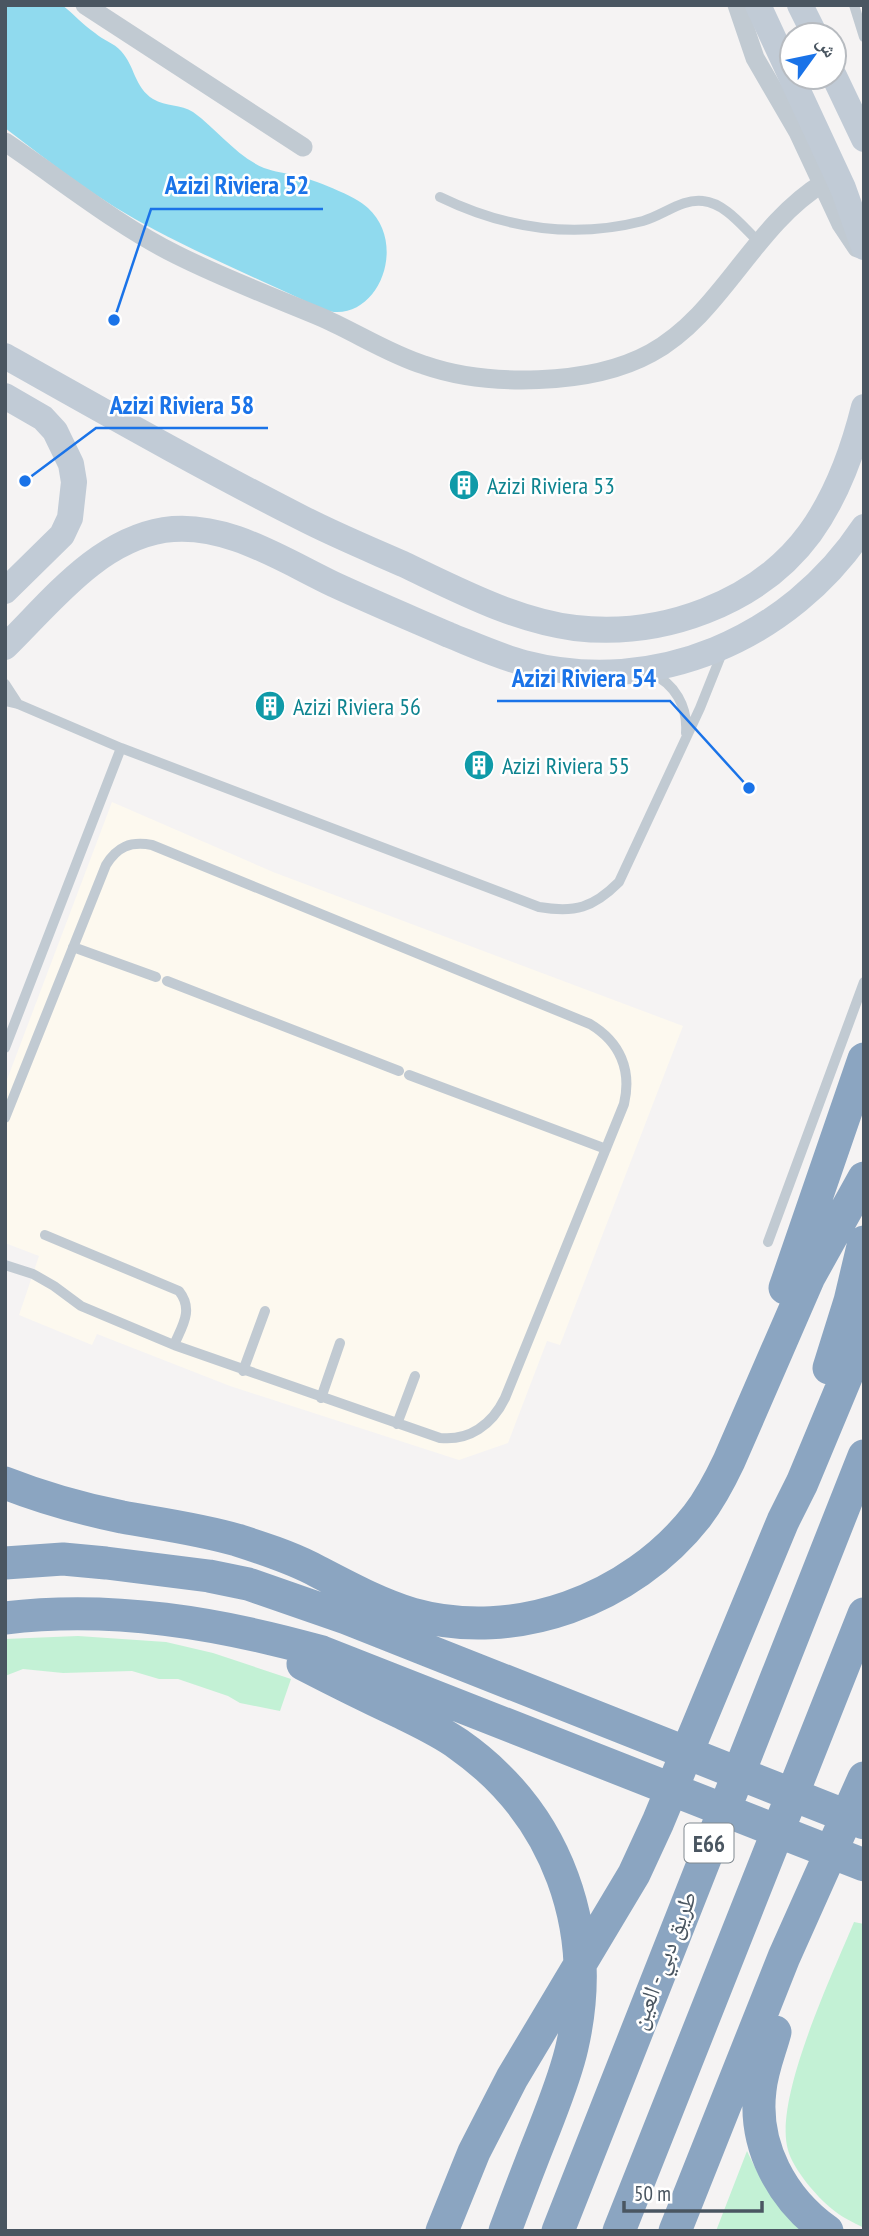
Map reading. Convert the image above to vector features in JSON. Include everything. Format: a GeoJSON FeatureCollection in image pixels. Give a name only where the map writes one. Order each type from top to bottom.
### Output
{"type":"FeatureCollection","features":[{"type":"Feature","properties":{"kind":"highway"},"geometry":{"type":"LineString","coordinates":[[738,1438],[748,1392],[864,1059]]}},
{"type":"Feature","properties":{"kind":"highway"},"geometry":{"type":"LineString","coordinates":[[5,1483],[90,1510],[225,1537],[289,1558],[338,1584],[411,1613],[460,1623],[510,1622],[568,1608],[621,1582],[646,1566],[697,1516],[715,1490],[809,1277],[864,1178]]}},
{"type":"Feature","properties":{"kind":"highway"},"geometry":{"type":"LineString","coordinates":[[783,1521],[796,1462],[838,1339],[864,1242]]}},
{"type":"Feature","properties":{"kind":"highway"},"geometry":{"type":"LineString","coordinates":[[442,2231],[474,2152],[512,2078],[634,1874],[664,1810],[783,1521],[802,1483],[864,1334]]}},
{"type":"Feature","properties":{"kind":"highway","name":"طريق دبي - العين"},"geometry":{"type":"LineString","coordinates":[[558,2231],[864,1456]]}},
{"type":"Feature","properties":{"kind":"highway"},"geometry":{"type":"LineString","coordinates":[[5,1563],[133,1550],[231,1560],[338,1584]]}},
{"type":"Feature","properties":{"kind":"highway"},"geometry":{"type":"LineString","coordinates":[[63,1559],[171,1570],[248,1584],[346,1618],[864,1823]]}},
{"type":"Feature","properties":{"kind":"highway"},"geometry":{"type":"LineString","coordinates":[[5,1618],[50,1614],[116,1614],[170,1620],[322,1652],[864,1865]]}},
{"type":"Feature","properties":{"kind":"highway","name":"E66"},"geometry":{"type":"LineString","coordinates":[[619,2231],[864,1614]]}},
{"type":"Feature","properties":{"kind":"highway"},"geometry":{"type":"LineString","coordinates":[[255,1636],[301,1663],[457,1743],[511,1791],[552,1852],[570,1897],[580,1946],[580,1998],[572,2049],[505,2231]]}},
{"type":"Feature","properties":{"kind":"highway"},"geometry":{"type":"LineString","coordinates":[[675,2231],[784,1957],[864,1778]]}},
{"type":"Feature","properties":{"kind":"highway"},"geometry":{"type":"LineString","coordinates":[[784,1957],[783,1997],[780,2016],[763,2069],[759,2116],[763,2140],[781,2185],[796,2204],[827,2231]]}},
{"type":"Feature","properties":{"kind":"street"},"geometry":{"type":"LineString","coordinates":[[85,5],[303,147]]}},
{"type":"Feature","properties":{"kind":"street"},"geometry":{"type":"LineString","coordinates":[[737,5],[755,58],[797,132],[849,237],[864,257]]}},
{"type":"Feature","properties":{"kind":"street"},"geometry":{"type":"LineString","coordinates":[[758,5],[843,188],[864,247]]}},
{"type":"Feature","properties":{"kind":"street"},"geometry":{"type":"LineString","coordinates":[[800,5],[807,21]]}},
{"type":"Feature","properties":{"kind":"street"},"geometry":{"type":"LineString","coordinates":[[841,91],[864,139]]}},
{"type":"Feature","properties":{"kind":"street"},"geometry":{"type":"LineString","coordinates":[[797,132],[800,97]]}},
{"type":"Feature","properties":{"kind":"street"},"geometry":{"type":"LineString","coordinates":[[5,142],[140,234],[177,256],[342,326],[421,364],[472,378],[539,380],[572,376],[630,362],[649,354],[691,323],[758,241],[797,201],[822,183]]}},
{"type":"Feature","properties":{"kind":"street"},"geometry":{"type":"LineString","coordinates":[[5,356],[182,456],[316,525],[498,607],[549,623],[602,630],[621,631],[648,627],[701,612],[750,587],[772,571],[810,533],[825,508],[850,455],[864,407]]}},
{"type":"Feature","properties":{"kind":"street"},"geometry":{"type":"LineString","coordinates":[[5,396],[43,418],[55,431],[71,464],[74,482],[70,518],[62,535],[5,591]]}},
{"type":"Feature","properties":{"kind":"street"},"geometry":{"type":"LineString","coordinates":[[5,647],[81,573],[105,554],[125,542],[145,535],[186,528],[222,534],[248,544],[382,607],[500,656],[582,671],[643,670],[680,663],[724,648],[758,630],[802,599],[846,554],[864,527]]}},
{"type":"Feature","properties":{"kind":"lane"},"geometry":{"type":"LineString","coordinates":[[854,5],[864,37]]}},
{"type":"Feature","properties":{"kind":"lane"},"geometry":{"type":"LineString","coordinates":[[440,197],[463,208],[509,223],[558,230],[631,224],[655,218],[685,203],[706,201],[724,210],[758,241]]}},
{"type":"Feature","properties":{"kind":"lane"},"geometry":{"type":"LineString","coordinates":[[5,701],[18,704],[121,748],[539,907],[561,911],[583,907],[603,897],[619,882],[724,648]]}},
{"type":"Feature","properties":{"kind":"lane"},"geometry":{"type":"LineString","coordinates":[[643,670],[656,675],[678,695],[687,723],[686,737]]}},
{"type":"Feature","properties":{"kind":"lane"},"geometry":{"type":"LineString","coordinates":[[5,684],[18,704]]}},
{"type":"Feature","properties":{"kind":"lane"},"geometry":{"type":"LineString","coordinates":[[5,1048],[121,748]]}},
{"type":"Feature","properties":{"kind":"lane"},"geometry":{"type":"LineString","coordinates":[[5,1118],[106,865],[113,854],[125,845],[138,842],[152,845],[590,1024],[609,1038],[622,1058],[627,1081],[624,1104],[500,1409],[473,1433],[450,1439],[440,1438],[243,1371],[81,1306],[33,1274],[5,1265]]}},
{"type":"Feature","properties":{"kind":"lane"},"geometry":{"type":"LineString","coordinates":[[73,947],[156,977]]}},
{"type":"Feature","properties":{"kind":"lane"},"geometry":{"type":"LineString","coordinates":[[167,981],[606,1149]]}},
{"type":"Feature","properties":{"kind":"lane"},"geometry":{"type":"LineString","coordinates":[[768,1242],[864,982]]}},
{"type":"Feature","properties":{"kind":"lane"},"geometry":{"type":"LineString","coordinates":[[45,1235],[179,1291],[184,1296],[187,1310],[174,1345]]}},
{"type":"Feature","properties":{"kind":"lane"},"geometry":{"type":"LineString","coordinates":[[243,1371],[265,1311]]}},
{"type":"Feature","properties":{"kind":"lane"},"geometry":{"type":"LineString","coordinates":[[321,1398],[340,1343]]}},
{"type":"Feature","properties":{"kind":"lane"},"geometry":{"type":"LineString","coordinates":[[397,1424],[415,1376]]}},
{"type":"Feature","properties":{"kind":"shaded area"},"geometry":{"type":"Polygon","coordinates":[[[112,802],[273,872],[683,1026],[560,1345],[547,1341],[508,1443],[459,1460],[230,1386],[97,1334],[92,1345],[19,1315],[39,1256],[5,1243],[5,1085],[112,802]]]}},
{"type":"Feature","properties":{"kind":"green space"},"geometry":{"type":"Polygon","coordinates":[[[78,1636],[166,1642],[213,1653],[291,1679],[280,1711],[240,1703],[228,1696],[178,1679],[159,1679],[132,1671],[63,1673],[23,1669],[5,1676],[5,1639],[78,1636]]]}},
{"type":"Feature","properties":{"kind":"green space"},"geometry":{"type":"Polygon","coordinates":[[[854,1922],[864,1924],[864,2228],[836,2212],[806,2182],[788,2150],[786,2128],[789,2100],[797,2069],[820,2003],[854,1922]]]}},
{"type":"Feature","properties":{"kind":"green space"},"geometry":{"type":"Polygon","coordinates":[[[747,2151],[778,2205],[804,2231],[716,2231],[747,2151]]]}},
{"type":"Feature","properties":{"kind":"water"},"geometry":{"type":"Polygon","coordinates":[[[5,5],[62,5],[121,51],[142,89],[153,99],[193,112],[236,150],[264,168],[312,180],[362,203],[380,224],[386,243],[386,262],[381,280],[371,295],[358,306],[342,312],[324,310],[135,219],[78,182],[5,128],[5,5]]]}},
{"type":"Feature","properties":{"kind":"place","name":"Azizi Riviera 52"},"geometry":{"type":"Point","coordinates":[114,320]}},
{"type":"Feature","properties":{"kind":"place","name":"Azizi Riviera 58"},"geometry":{"type":"Point","coordinates":[25,481]}},
{"type":"Feature","properties":{"kind":"place","name":"Azizi Riviera 53"},"geometry":{"type":"Point","coordinates":[464,485]}},
{"type":"Feature","properties":{"kind":"place","name":"Azizi Riviera 56"},"geometry":{"type":"Point","coordinates":[270,706]}},
{"type":"Feature","properties":{"kind":"place","name":"Azizi Riviera 55"},"geometry":{"type":"Point","coordinates":[479,765]}},
{"type":"Feature","properties":{"kind":"place","name":"Azizi Riviera 54"},"geometry":{"type":"Point","coordinates":[749,788]}}]}
